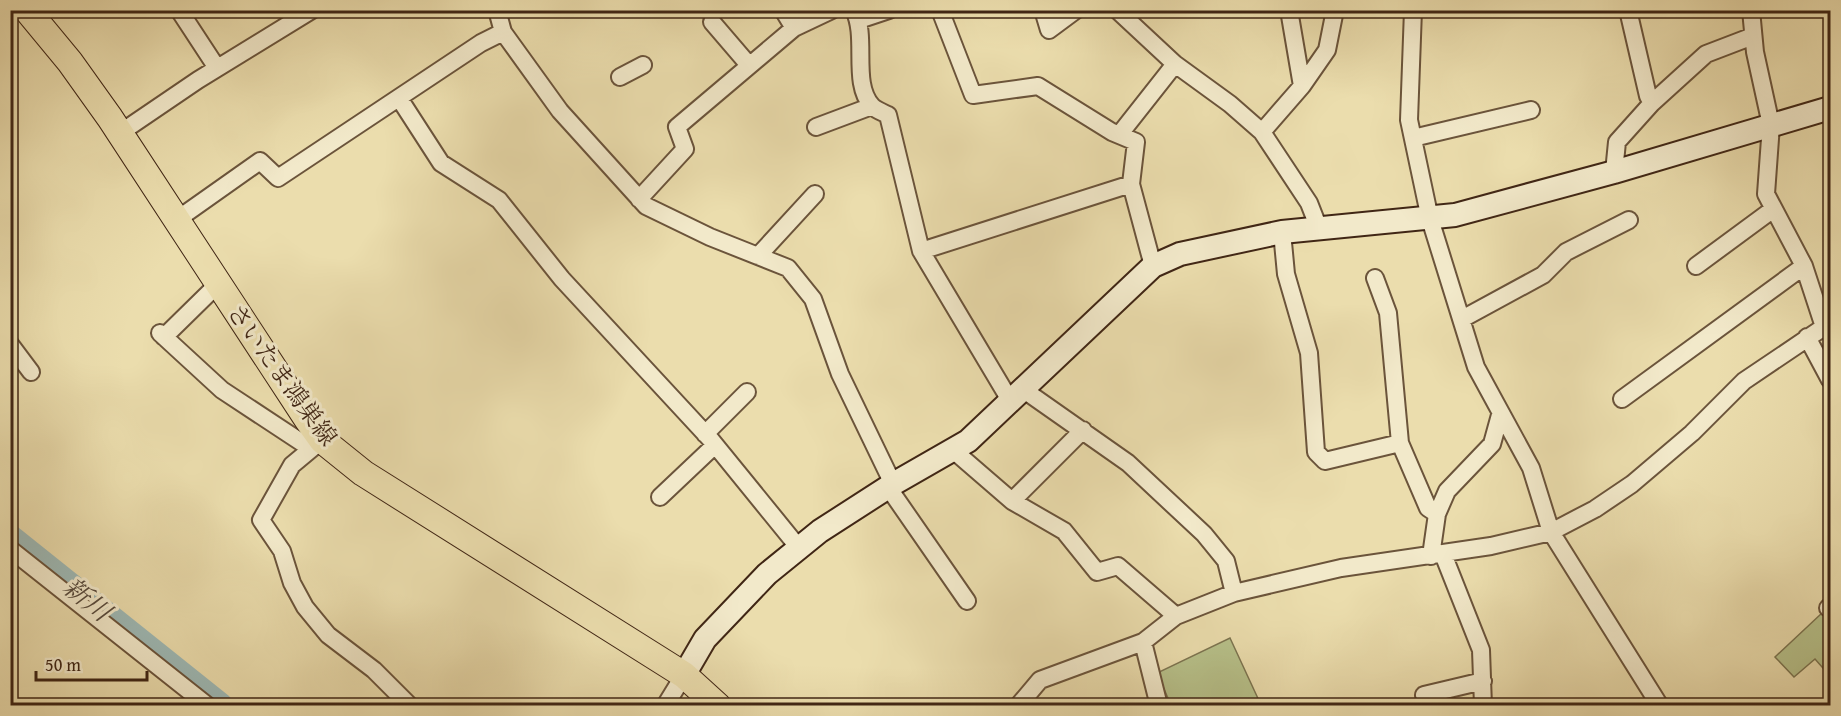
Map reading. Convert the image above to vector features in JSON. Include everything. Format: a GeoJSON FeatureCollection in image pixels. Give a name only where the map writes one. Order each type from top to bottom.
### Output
{"type":"FeatureCollection","features":[{"type":"Feature","properties":{"kind":"main road","name":"さいたま鴻巣線"},"geometry":{"type":"LineString","coordinates":[[27,10],[70,62],[120,133],[218,285],[316,444],[684,675],[718,705]]}},
{"type":"Feature","properties":{"kind":"street"},"geometry":{"type":"LineString","coordinates":[[179,10],[217,68]]}},
{"type":"Feature","properties":{"kind":"street"},"geometry":{"type":"LineString","coordinates":[[120,133],[217,68],[312,10]]}},
{"type":"Feature","properties":{"kind":"street"},"geometry":{"type":"LineString","coordinates":[[496,10],[503,32],[560,111],[646,206],[710,237],[788,267],[813,299],[840,374],[890,485],[967,601]]}},
{"type":"Feature","properties":{"kind":"street"},"geometry":{"type":"LineString","coordinates":[[783,10],[794,28]]}},
{"type":"Feature","properties":{"kind":"street"},"geometry":{"type":"LineString","coordinates":[[639,199],[685,149],[677,127],[748,64],[794,28],[832,10]]}},
{"type":"Feature","properties":{"kind":"street"},"geometry":{"type":"LineString","coordinates":[[889,10],[856,15],[861,78],[872,106],[888,115],[921,251],[1018,396],[1083,430],[1128,463],[1204,534],[1226,561],[1234,593]]}},
{"type":"Feature","properties":{"kind":"street"},"geometry":{"type":"LineString","coordinates":[[940,10],[973,95],[1038,86],[1119,135],[1136,142],[1131,184],[1153,266]]}},
{"type":"Feature","properties":{"kind":"street"},"geometry":{"type":"LineString","coordinates":[[1043,10],[1049,30],[1076,10]]}},
{"type":"Feature","properties":{"kind":"street"},"geometry":{"type":"LineString","coordinates":[[1118,10],[1175,64],[1230,104],[1262,132],[1309,203],[1318,226]]}},
{"type":"Feature","properties":{"kind":"street"},"geometry":{"type":"LineString","coordinates":[[1289,10],[1302,86]]}},
{"type":"Feature","properties":{"kind":"street"},"geometry":{"type":"LineString","coordinates":[[1262,132],[1302,86],[1327,50],[1335,10]]}},
{"type":"Feature","properties":{"kind":"street"},"geometry":{"type":"LineString","coordinates":[[1413,10],[1409,120],[1430,219],[1476,367],[1500,415],[1531,468],[1551,532],[1660,705]]}},
{"type":"Feature","properties":{"kind":"street"},"geometry":{"type":"LineString","coordinates":[[1628,10],[1648,96],[1652,103]]}},
{"type":"Feature","properties":{"kind":"street"},"geometry":{"type":"LineString","coordinates":[[1018,705],[1040,680],[1143,642],[1176,616],[1234,593],[1341,568],[1491,546],[1551,532],[1595,510],[1632,484],[1692,433],[1744,381],[1827,325],[1804,266],[1772,210],[1766,194],[1771,125],[1753,36],[1751,10]]}},
{"type":"Feature","properties":{"kind":"street"},"geometry":{"type":"LineString","coordinates":[[712,22],[748,64]]}},
{"type":"Feature","properties":{"kind":"street"},"geometry":{"type":"LineString","coordinates":[[175,221],[260,161],[278,178],[481,44],[503,32]]}},
{"type":"Feature","properties":{"kind":"street"},"geometry":{"type":"LineString","coordinates":[[1614,172],[1617,142],[1652,103],[1706,54],[1753,36]]}},
{"type":"Feature","properties":{"kind":"street"},"geometry":{"type":"LineString","coordinates":[[1119,135],[1175,64]]}},
{"type":"Feature","properties":{"kind":"street"},"geometry":{"type":"LineString","coordinates":[[620,77],[643,65]]}},
{"type":"Feature","properties":{"kind":"street"},"geometry":{"type":"LineString","coordinates":[[399,98],[441,163],[499,200],[562,279],[710,439],[799,548]]}},
{"type":"Feature","properties":{"kind":"street"},"geometry":{"type":"LineString","coordinates":[[816,127],[872,106]]}},
{"type":"Feature","properties":{"kind":"street"},"geometry":{"type":"LineString","coordinates":[[665,705],[705,639],[767,574],[820,531],[890,485],[969,441],[1153,266],[1180,254],[1282,232],[1318,226],[1430,219],[1614,172],[1830,108]]}},
{"type":"Feature","properties":{"kind":"street"},"geometry":{"type":"LineString","coordinates":[[1413,138],[1530,110]]}},
{"type":"Feature","properties":{"kind":"street"},"geometry":{"type":"LineString","coordinates":[[921,251],[1131,184]]}},
{"type":"Feature","properties":{"kind":"street"},"geometry":{"type":"LineString","coordinates":[[758,256],[816,194]]}},
{"type":"Feature","properties":{"kind":"street"},"geometry":{"type":"LineString","coordinates":[[1696,266],[1772,210]]}},
{"type":"Feature","properties":{"kind":"street"},"geometry":{"type":"LineString","coordinates":[[1462,319],[1543,275],[1566,252],[1629,220]]}},
{"type":"Feature","properties":{"kind":"street"},"geometry":{"type":"LineString","coordinates":[[1282,232],[1286,274],[1309,353],[1316,453],[1325,461],[1400,443]]}},
{"type":"Feature","properties":{"kind":"street"},"geometry":{"type":"LineString","coordinates":[[1622,399],[1804,266]]}},
{"type":"Feature","properties":{"kind":"street"},"geometry":{"type":"LineString","coordinates":[[1375,278],[1388,313],[1400,443],[1428,508],[1437,514]]}},
{"type":"Feature","properties":{"kind":"street"},"geometry":{"type":"LineString","coordinates":[[218,285],[162,335],[222,390],[316,444],[292,465],[261,520],[282,551],[292,583],[305,607],[328,635],[374,670],[405,704]]}},
{"type":"Feature","properties":{"kind":"street"},"geometry":{"type":"LineString","coordinates":[[1807,337],[1830,380]]}},
{"type":"Feature","properties":{"kind":"street"},"geometry":{"type":"LineString","coordinates":[[10,344],[31,372]]}},
{"type":"Feature","properties":{"kind":"street"},"geometry":{"type":"LineString","coordinates":[[660,498],[747,392]]}},
{"type":"Feature","properties":{"kind":"street"},"geometry":{"type":"LineString","coordinates":[[1483,705],[1480,650],[1437,555],[1437,514],[1447,491],[1492,444],[1500,415]]}},
{"type":"Feature","properties":{"kind":"street"},"geometry":{"type":"LineString","coordinates":[[1012,501],[1083,430]]}},
{"type":"Feature","properties":{"kind":"street"},"geometry":{"type":"LineString","coordinates":[[953,450],[1012,501],[1064,531],[1098,572],[1118,566],[1176,616]]}},
{"type":"Feature","properties":{"kind":"street"},"geometry":{"type":"LineString","coordinates":[[10,549],[208,705]]}},
{"type":"Feature","properties":{"kind":"street"},"geometry":{"type":"LineString","coordinates":[[1143,642],[1159,705]]}},
{"type":"Feature","properties":{"kind":"street"},"geometry":{"type":"LineString","coordinates":[[1424,695],[1483,681]]}},
{"type":"Feature","properties":{"kind":"green space"},"geometry":{"type":"Polygon","coordinates":[[[1822,613],[1830,621],[1830,676],[1815,659],[1794,677],[1775,657],[1822,613]]]}},
{"type":"Feature","properties":{"kind":"green space"},"geometry":{"type":"Polygon","coordinates":[[[1230,638],[1261,705],[1171,705],[1157,673],[1230,638]]]}},
{"type":"Feature","properties":{"kind":"waterway","name":"新川"},"geometry":{"type":"LineString","coordinates":[[10,538],[220,706]]}}]}
